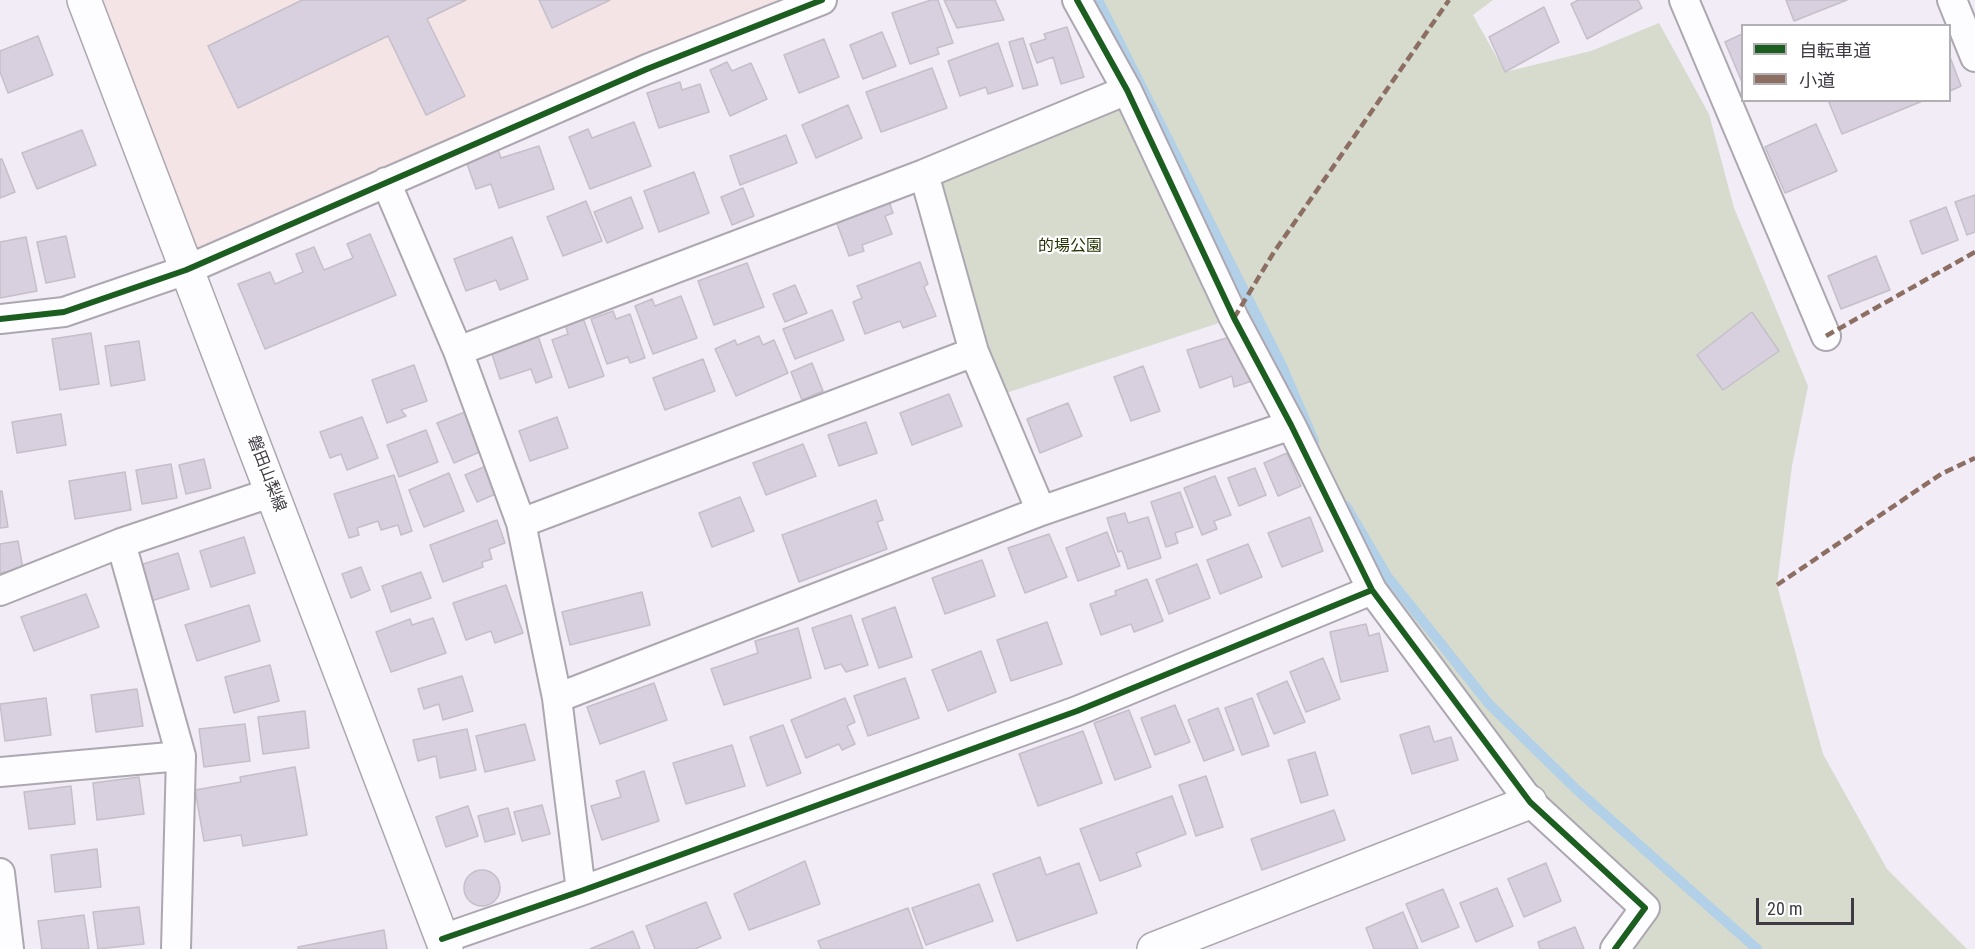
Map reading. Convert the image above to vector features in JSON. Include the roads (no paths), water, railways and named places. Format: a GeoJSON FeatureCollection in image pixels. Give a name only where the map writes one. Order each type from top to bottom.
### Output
{"type":"FeatureCollection","features":[{"type":"Feature","properties":{"kind":"main road","name":"磐田山梨線"},"geometry":{"type":"LineString","coordinates":[[84,0],[444,944]]}},
{"type":"Feature","properties":{"kind":"main road"},"geometry":{"type":"LineString","coordinates":[[1156,949],[1530,802]]}},
{"type":"Feature","properties":{"kind":"street"},"geometry":{"type":"LineString","coordinates":[[0,320],[64,312],[186,270],[647,69],[822,0]]}},
{"type":"Feature","properties":{"kind":"street"},"geometry":{"type":"LineString","coordinates":[[1077,0],[1127,90],[1234,318],[1291,425],[1372,590],[1530,802],[1645,908],[1615,949]]}},
{"type":"Feature","properties":{"kind":"street"},"geometry":{"type":"LineString","coordinates":[[1684,0],[1826,336]]}},
{"type":"Feature","properties":{"kind":"street"},"geometry":{"type":"LineString","coordinates":[[1952,0],[1975,57]]}},
{"type":"Feature","properties":{"kind":"street"},"geometry":{"type":"LineString","coordinates":[[458,351],[924,174],[1127,90]]}},
{"type":"Feature","properties":{"kind":"street"},"geometry":{"type":"LineString","coordinates":[[924,174],[974,352],[1041,511]]}},
{"type":"Feature","properties":{"kind":"street"},"geometry":{"type":"LineString","coordinates":[[387,182],[458,351],[521,523],[557,698],[581,891]]}},
{"type":"Feature","properties":{"kind":"street"},"geometry":{"type":"LineString","coordinates":[[521,523],[974,352]]}},
{"type":"Feature","properties":{"kind":"street"},"geometry":{"type":"LineString","coordinates":[[557,698],[1041,511],[1291,425]]}},
{"type":"Feature","properties":{"kind":"street"},"geometry":{"type":"LineString","coordinates":[[0,591],[121,543],[273,492]]}},
{"type":"Feature","properties":{"kind":"street"},"geometry":{"type":"LineString","coordinates":[[121,543],[181,756],[176,949]]}},
{"type":"Feature","properties":{"kind":"street"},"geometry":{"type":"LineString","coordinates":[[444,944],[581,891],[1077,711],[1372,590]]}},
{"type":"Feature","properties":{"kind":"street"},"geometry":{"type":"LineString","coordinates":[[0,772],[181,756]]}},
{"type":"Feature","properties":{"kind":"street"},"geometry":{"type":"LineString","coordinates":[[0,873],[9,949]]}},
{"type":"Feature","properties":{"kind":"waterway"},"geometry":{"type":"LineString","coordinates":[[1098,0],[1282,366],[1314,441]]}},
{"type":"Feature","properties":{"kind":"waterway"},"geometry":{"type":"LineString","coordinates":[[1346,506],[1387,576],[1489,704],[1577,790],[1757,949]]}},
{"type":"Feature","properties":{"kind":"park label","name":"的場公園"},"geometry":{"type":"Point","coordinates":[1070,247]}}]}
